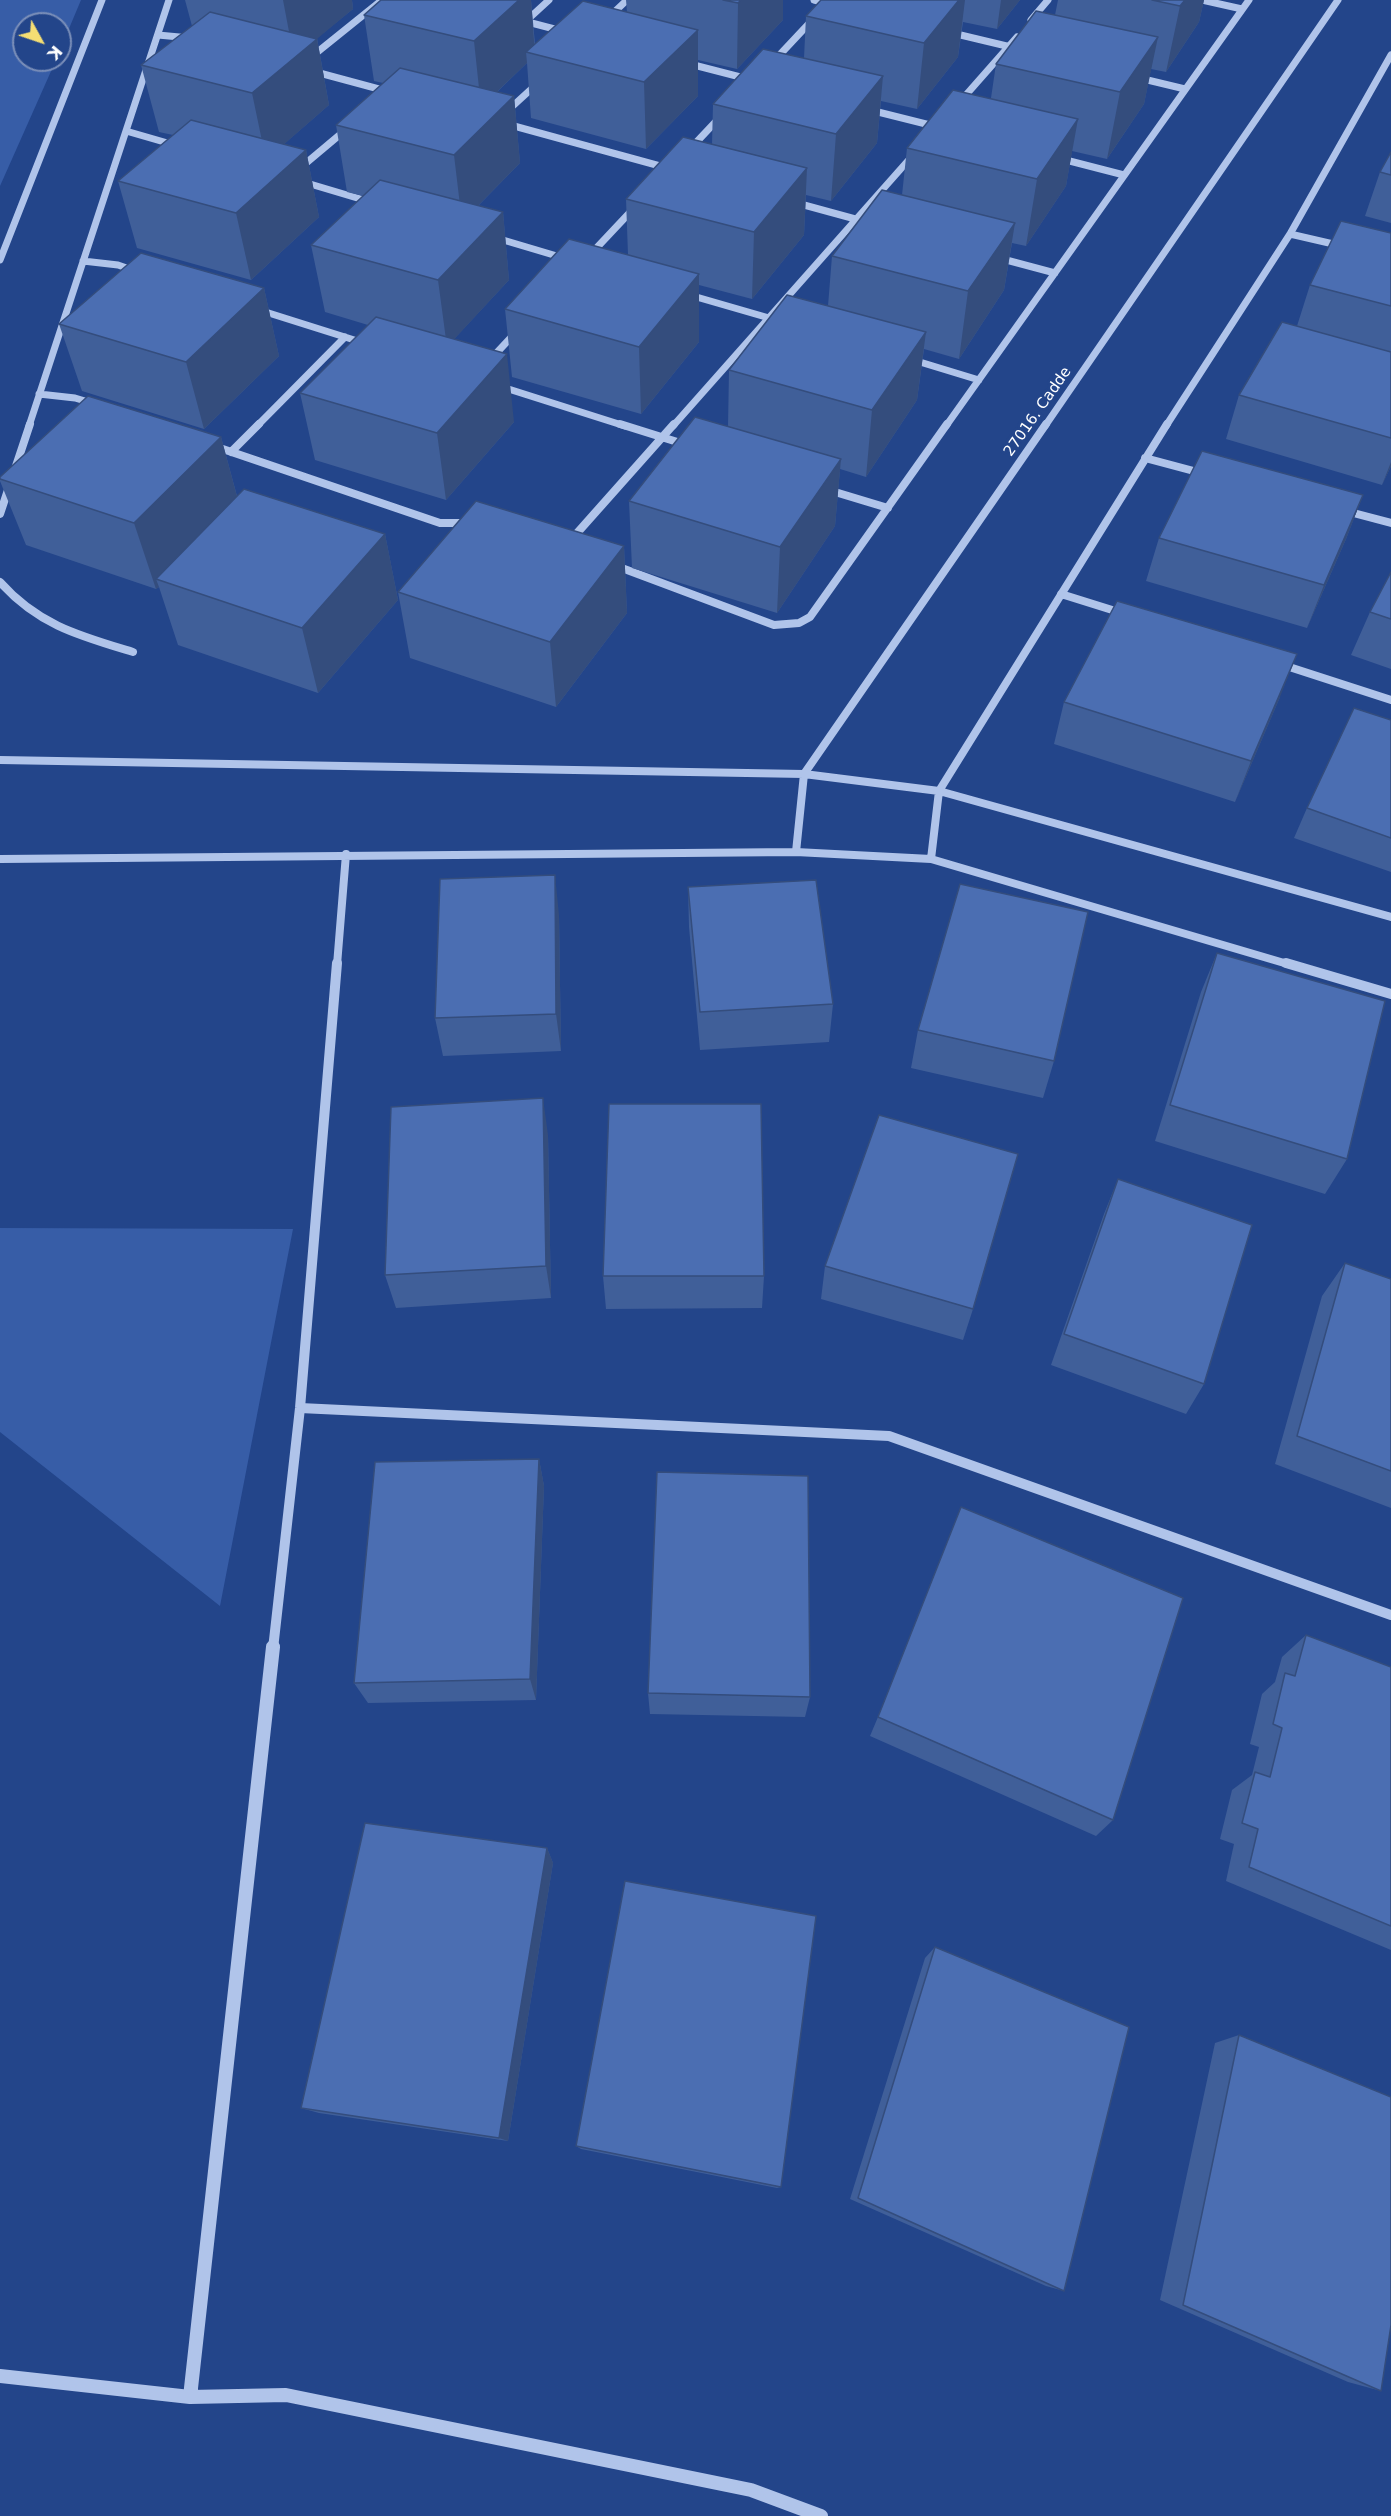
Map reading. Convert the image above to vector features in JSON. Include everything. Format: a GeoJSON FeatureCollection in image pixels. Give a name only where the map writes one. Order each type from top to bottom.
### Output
{"type":"FeatureCollection","features":[{"type":"Feature","properties":{"kind":"street"},"geometry":{"type":"LineString","coordinates":[[0,260],[102,0]]}},
{"type":"Feature","properties":{"kind":"street"},"geometry":{"type":"LineString","coordinates":[[0,514],[169,0]]}},
{"type":"Feature","properties":{"kind":"street"},"geometry":{"type":"LineString","coordinates":[[308,60],[382,0]]}},
{"type":"Feature","properties":{"kind":"street"},"geometry":{"type":"LineString","coordinates":[[525,21],[549,0]]}},
{"type":"Feature","properties":{"kind":"street"},"geometry":{"type":"LineString","coordinates":[[603,22],[627,0]]}},
{"type":"Feature","properties":{"kind":"street"},"geometry":{"type":"LineString","coordinates":[[814,0],[839,6]]}},
{"type":"Feature","properties":{"kind":"street"},"geometry":{"type":"LineString","coordinates":[[1028,23],[1048,0]]}},
{"type":"Feature","properties":{"kind":"street"},"geometry":{"type":"LineString","coordinates":[[1202,0],[1242,9]]}},
{"type":"Feature","properties":{"kind":"street"},"geometry":{"type":"LineString","coordinates":[[598,559],[774,625],[792,624],[810,617],[1249,0]]}},
{"type":"Feature","properties":{"kind":"street","name":"27016. Cadde"},"geometry":{"type":"LineString","coordinates":[[796,852],[804,774],[1338,0]]}},
{"type":"Feature","properties":{"kind":"street"},"geometry":{"type":"LineString","coordinates":[[747,88],[830,2]]}},
{"type":"Feature","properties":{"kind":"street"},"geometry":{"type":"LineString","coordinates":[[515,19],[577,35]]}},
{"type":"Feature","properties":{"kind":"street"},"geometry":{"type":"LineString","coordinates":[[941,31],[1020,50]]}},
{"type":"Feature","properties":{"kind":"street"},"geometry":{"type":"LineString","coordinates":[[953,109],[1022,31]]}},
{"type":"Feature","properties":{"kind":"street"},"geometry":{"type":"LineString","coordinates":[[158,35],[200,40]]}},
{"type":"Feature","properties":{"kind":"street"},"geometry":{"type":"LineString","coordinates":[[931,859],[939,791],[1145,458],[1290,234],[1391,55]]}},
{"type":"Feature","properties":{"kind":"street"},"geometry":{"type":"LineString","coordinates":[[676,60],[755,80]]}},
{"type":"Feature","properties":{"kind":"street"},"geometry":{"type":"LineString","coordinates":[[298,68],[401,95]]}},
{"type":"Feature","properties":{"kind":"street"},"geometry":{"type":"LineString","coordinates":[[546,76],[497,122],[682,172]]}},
{"type":"Feature","properties":{"kind":"street"},"geometry":{"type":"LineString","coordinates":[[1130,76],[1185,89]]}},
{"type":"Feature","properties":{"kind":"street"},"geometry":{"type":"LineString","coordinates":[[382,99],[390,92]]}},
{"type":"Feature","properties":{"kind":"street"},"geometry":{"type":"LineString","coordinates":[[857,107],[948,130]]}},
{"type":"Feature","properties":{"kind":"street"},"geometry":{"type":"LineString","coordinates":[[686,153],[724,112]]}},
{"type":"Feature","properties":{"kind":"street"},"geometry":{"type":"LineString","coordinates":[[930,135],[945,118]]}},
{"type":"Feature","properties":{"kind":"street"},"geometry":{"type":"LineString","coordinates":[[297,171],[356,121]]}},
{"type":"Feature","properties":{"kind":"street"},"geometry":{"type":"LineString","coordinates":[[126,131],[191,150]]}},
{"type":"Feature","properties":{"kind":"street"},"geometry":{"type":"LineString","coordinates":[[576,551],[565,547],[922,144]]}},
{"type":"Feature","properties":{"kind":"street"},"geometry":{"type":"LineString","coordinates":[[1047,155],[1124,175]]}},
{"type":"Feature","properties":{"kind":"street"},"geometry":{"type":"LineString","coordinates":[[663,177],[679,161]]}},
{"type":"Feature","properties":{"kind":"street"},"geometry":{"type":"LineString","coordinates":[[288,178],[379,204]]}},
{"type":"Feature","properties":{"kind":"street"},"geometry":{"type":"LineString","coordinates":[[786,200],[877,225]]}},
{"type":"Feature","properties":{"kind":"street"},"geometry":{"type":"LineString","coordinates":[[593,267],[582,263],[639,203]]}},
{"type":"Feature","properties":{"kind":"street"},"geometry":{"type":"LineString","coordinates":[[480,234],[570,260]]}},
{"type":"Feature","properties":{"kind":"street"},"geometry":{"type":"LineString","coordinates":[[1290,234],[1346,247]]}},
{"type":"Feature","properties":{"kind":"street"},"geometry":{"type":"LineString","coordinates":[[988,255],[1055,273]]}},
{"type":"Feature","properties":{"kind":"street"},"geometry":{"type":"LineString","coordinates":[[83,261],[118,265],[152,276]]}},
{"type":"Feature","properties":{"kind":"street"},"geometry":{"type":"LineString","coordinates":[[680,292],[790,324]]}},
{"type":"Feature","properties":{"kind":"street"},"geometry":{"type":"LineString","coordinates":[[243,305],[377,347]]}},
{"type":"Feature","properties":{"kind":"street"},"geometry":{"type":"LineString","coordinates":[[481,370],[520,329]]}},
{"type":"Feature","properties":{"kind":"street"},"geometry":{"type":"LineString","coordinates":[[231,452],[345,337]]}},
{"type":"Feature","properties":{"kind":"street"},"geometry":{"type":"LineString","coordinates":[[901,357],[979,380]]}},
{"type":"Feature","properties":{"kind":"street"},"geometry":{"type":"LineString","coordinates":[[495,385],[695,448]]}},
{"type":"Feature","properties":{"kind":"street"},"geometry":{"type":"LineString","coordinates":[[39,394],[75,398],[108,409]]}},
{"type":"Feature","properties":{"kind":"street"},"geometry":{"type":"LineString","coordinates":[[198,440],[440,523],[482,524]]}},
{"type":"Feature","properties":{"kind":"street"},"geometry":{"type":"LineString","coordinates":[[1145,458],[1212,476]]}},
{"type":"Feature","properties":{"kind":"street"},"geometry":{"type":"LineString","coordinates":[[820,487],[888,508]]}},
{"type":"Feature","properties":{"kind":"street"},"geometry":{"type":"LineString","coordinates":[[1335,508],[1391,523]]}},
{"type":"Feature","properties":{"kind":"street"},"geometry":{"type":"LineString","coordinates":[[0,582],[11,596],[54,627],[133,652]]}},
{"type":"Feature","properties":{"kind":"street"},"geometry":{"type":"LineString","coordinates":[[1061,594],[1130,616]]}},
{"type":"Feature","properties":{"kind":"street"},"geometry":{"type":"LineString","coordinates":[[1266,660],[1391,700]]}},
{"type":"Feature","properties":{"kind":"street"},"geometry":{"type":"LineString","coordinates":[[0,760],[804,774],[939,791],[1391,917]]}},
{"type":"Feature","properties":{"kind":"street"},"geometry":{"type":"LineString","coordinates":[[0,859],[796,852],[931,859],[1391,994]]}},
{"type":"Feature","properties":{"kind":"street"},"geometry":{"type":"LineString","coordinates":[[190,2397],[300,1408],[346,855]]}},
{"type":"Feature","properties":{"kind":"street"},"geometry":{"type":"LineString","coordinates":[[300,1408],[889,1436],[1391,1615]]}},
{"type":"Feature","properties":{"kind":"street"},"geometry":{"type":"LineString","coordinates":[[0,2376],[190,2397],[286,2395],[751,2490],[821,2516]]}},
{"type":"Feature","properties":{"kind":"shaded area"},"geometry":{"type":"Polygon","coordinates":[[[0,0],[81,0],[72,21],[72,12],[12,12],[12,72],[51,72],[0,186],[0,0]]]}},
{"type":"Feature","properties":{"kind":"shaded area"},"geometry":{"type":"Polygon","coordinates":[[[0,1228],[293,1229],[220,1606],[0,1432],[0,1228]]]}},
{"type":"Feature","properties":{"kind":"building"},"geometry":{"type":"Polygon","coordinates":[[[381,0],[519,0],[474,41],[364,15],[381,0]]]}},
{"type":"Feature","properties":{"kind":"building"},"geometry":{"type":"Polygon","coordinates":[[[723,0],[741,0],[738,3],[723,0]]]}},
{"type":"Feature","properties":{"kind":"building"},"geometry":{"type":"Polygon","coordinates":[[[821,0],[959,0],[924,43],[806,16],[821,0]]]}},
{"type":"Feature","properties":{"kind":"building"},"geometry":{"type":"Polygon","coordinates":[[[1152,0],[1185,0],[1180,6],[1152,0]]]}},
{"type":"Feature","properties":{"kind":"building"},"geometry":{"type":"Polygon","coordinates":[[[583,1],[698,30],[644,82],[526,52],[583,1]]]}},
{"type":"Feature","properties":{"kind":"building"},"geometry":{"type":"Polygon","coordinates":[[[1036,11],[1158,37],[1120,92],[996,64],[1036,11]]]}},
{"type":"Feature","properties":{"kind":"building"},"geometry":{"type":"Polygon","coordinates":[[[210,12],[317,39],[252,93],[141,65],[210,12]]]}},
{"type":"Feature","properties":{"kind":"building"},"geometry":{"type":"Polygon","coordinates":[[[763,49],[883,76],[836,134],[713,104],[763,49]]]}},
{"type":"Feature","properties":{"kind":"building"},"geometry":{"type":"Polygon","coordinates":[[[400,68],[514,96],[454,155],[336,125],[400,68]]]}},
{"type":"Feature","properties":{"kind":"building"},"geometry":{"type":"Polygon","coordinates":[[[953,90],[1078,119],[1037,179],[907,148],[953,90]]]}},
{"type":"Feature","properties":{"kind":"building"},"geometry":{"type":"Polygon","coordinates":[[[191,120],[306,150],[236,213],[118,181],[191,120]]]}},
{"type":"Feature","properties":{"kind":"building"},"geometry":{"type":"Polygon","coordinates":[[[683,137],[807,168],[754,232],[626,199],[683,137]]]}},
{"type":"Feature","properties":{"kind":"building"},"geometry":{"type":"Polygon","coordinates":[[[1391,152],[1391,175],[1380,172],[1391,152]]]}},
{"type":"Feature","properties":{"kind":"building"},"geometry":{"type":"Polygon","coordinates":[[[380,180],[503,212],[438,280],[311,245],[380,180]]]}},
{"type":"Feature","properties":{"kind":"building"},"geometry":{"type":"Polygon","coordinates":[[[882,190],[1015,223],[968,291],[832,256],[882,190]]]}},
{"type":"Feature","properties":{"kind":"building"},"geometry":{"type":"Polygon","coordinates":[[[1341,221],[1391,233],[1391,306],[1310,285],[1341,221]]]}},
{"type":"Feature","properties":{"kind":"building"},"geometry":{"type":"Polygon","coordinates":[[[569,239],[699,274],[639,347],[505,309],[569,239]]]}},
{"type":"Feature","properties":{"kind":"building"},"geometry":{"type":"Polygon","coordinates":[[[141,253],[264,288],[186,362],[59,324],[141,253]]]}},
{"type":"Feature","properties":{"kind":"building"},"geometry":{"type":"Polygon","coordinates":[[[787,295],[926,332],[872,410],[729,370],[787,295]]]}},
{"type":"Feature","properties":{"kind":"building"},"geometry":{"type":"Polygon","coordinates":[[[376,317],[507,354],[437,433],[300,393],[376,317]]]}},
{"type":"Feature","properties":{"kind":"building"},"geometry":{"type":"Polygon","coordinates":[[[1282,322],[1391,352],[1391,438],[1239,395],[1282,322]]]}},
{"type":"Feature","properties":{"kind":"building"},"geometry":{"type":"Polygon","coordinates":[[[88,396],[221,437],[134,523],[0,479],[88,396]]]}},
{"type":"Feature","properties":{"kind":"building"},"geometry":{"type":"Polygon","coordinates":[[[695,417],[841,459],[780,547],[629,501],[695,417]]]}},
{"type":"Feature","properties":{"kind":"building"},"geometry":{"type":"Polygon","coordinates":[[[1202,451],[1363,495],[1324,585],[1159,538],[1202,451]]]}},
{"type":"Feature","properties":{"kind":"building"},"geometry":{"type":"Polygon","coordinates":[[[244,489],[385,534],[302,628],[156,579],[244,489]]]}},
{"type":"Feature","properties":{"kind":"building"},"geometry":{"type":"Polygon","coordinates":[[[476,501],[624,546],[550,642],[398,592],[476,501]]]}},
{"type":"Feature","properties":{"kind":"building"},"geometry":{"type":"Polygon","coordinates":[[[1391,572],[1391,619],[1370,612],[1391,572]]]}},
{"type":"Feature","properties":{"kind":"building"},"geometry":{"type":"Polygon","coordinates":[[[1117,601],[1297,654],[1251,761],[1064,702],[1117,601]]]}},
{"type":"Feature","properties":{"kind":"building"},"geometry":{"type":"Polygon","coordinates":[[[1354,708],[1391,720],[1391,838],[1307,808],[1354,708]]]}},
{"type":"Feature","properties":{"kind":"building"},"geometry":{"type":"Polygon","coordinates":[[[555,875],[556,1014],[435,1018],[440,879],[555,875]]]}},
{"type":"Feature","properties":{"kind":"building"},"geometry":{"type":"Polygon","coordinates":[[[816,880],[833,1004],[700,1012],[688,887],[816,880]]]}},
{"type":"Feature","properties":{"kind":"building"},"geometry":{"type":"Polygon","coordinates":[[[960,884],[1088,912],[1054,1061],[918,1030],[960,884]]]}},
{"type":"Feature","properties":{"kind":"building"},"geometry":{"type":"Polygon","coordinates":[[[1217,953],[1385,1001],[1347,1159],[1170,1105],[1217,953]]]}},
{"type":"Feature","properties":{"kind":"building"},"geometry":{"type":"Polygon","coordinates":[[[543,1098],[546,1266],[385,1275],[391,1107],[543,1098]]]}},
{"type":"Feature","properties":{"kind":"building"},"geometry":{"type":"Polygon","coordinates":[[[609,1104],[761,1104],[764,1276],[603,1276],[609,1104]]]}},
{"type":"Feature","properties":{"kind":"building"},"geometry":{"type":"Polygon","coordinates":[[[879,1115],[1018,1154],[973,1309],[825,1266],[879,1115]]]}},
{"type":"Feature","properties":{"kind":"building"},"geometry":{"type":"Polygon","coordinates":[[[1118,1179],[1252,1225],[1204,1384],[1064,1334],[1118,1179]]]}},
{"type":"Feature","properties":{"kind":"building"},"geometry":{"type":"Polygon","coordinates":[[[1345,1263],[1391,1279],[1391,1471],[1297,1436],[1345,1263]]]}},
{"type":"Feature","properties":{"kind":"building"},"geometry":{"type":"Polygon","coordinates":[[[539,1459],[530,1679],[354,1683],[375,1462],[539,1459]]]}},
{"type":"Feature","properties":{"kind":"building"},"geometry":{"type":"Polygon","coordinates":[[[657,1472],[808,1476],[810,1697],[648,1693],[657,1472]]]}},
{"type":"Feature","properties":{"kind":"building"},"geometry":{"type":"Polygon","coordinates":[[[961,1507],[1183,1598],[1113,1820],[878,1717],[961,1507]]]}},
{"type":"Feature","properties":{"kind":"building"},"geometry":{"type":"Polygon","coordinates":[[[1306,1635],[1391,1667],[1391,1926],[1249,1867],[1258,1829],[1242,1823],[1255,1772],[1270,1777],[1282,1728],[1273,1724],[1285,1673],[1295,1676],[1306,1635]]]}},
{"type":"Feature","properties":{"kind":"building"},"geometry":{"type":"Polygon","coordinates":[[[365,1823],[547,1848],[499,2138],[301,2108],[365,1823]]]}},
{"type":"Feature","properties":{"kind":"building"},"geometry":{"type":"Polygon","coordinates":[[[625,1881],[816,1916],[781,2187],[576,2146],[625,1881]]]}},
{"type":"Feature","properties":{"kind":"building"},"geometry":{"type":"Polygon","coordinates":[[[935,1947],[1129,2027],[1064,2291],[858,2198],[935,1947]]]}},
{"type":"Feature","properties":{"kind":"building"},"geometry":{"type":"Polygon","coordinates":[[[1239,2035],[1391,2097],[1391,2325],[1381,2391],[1183,2305],[1239,2035]]]}}]}
